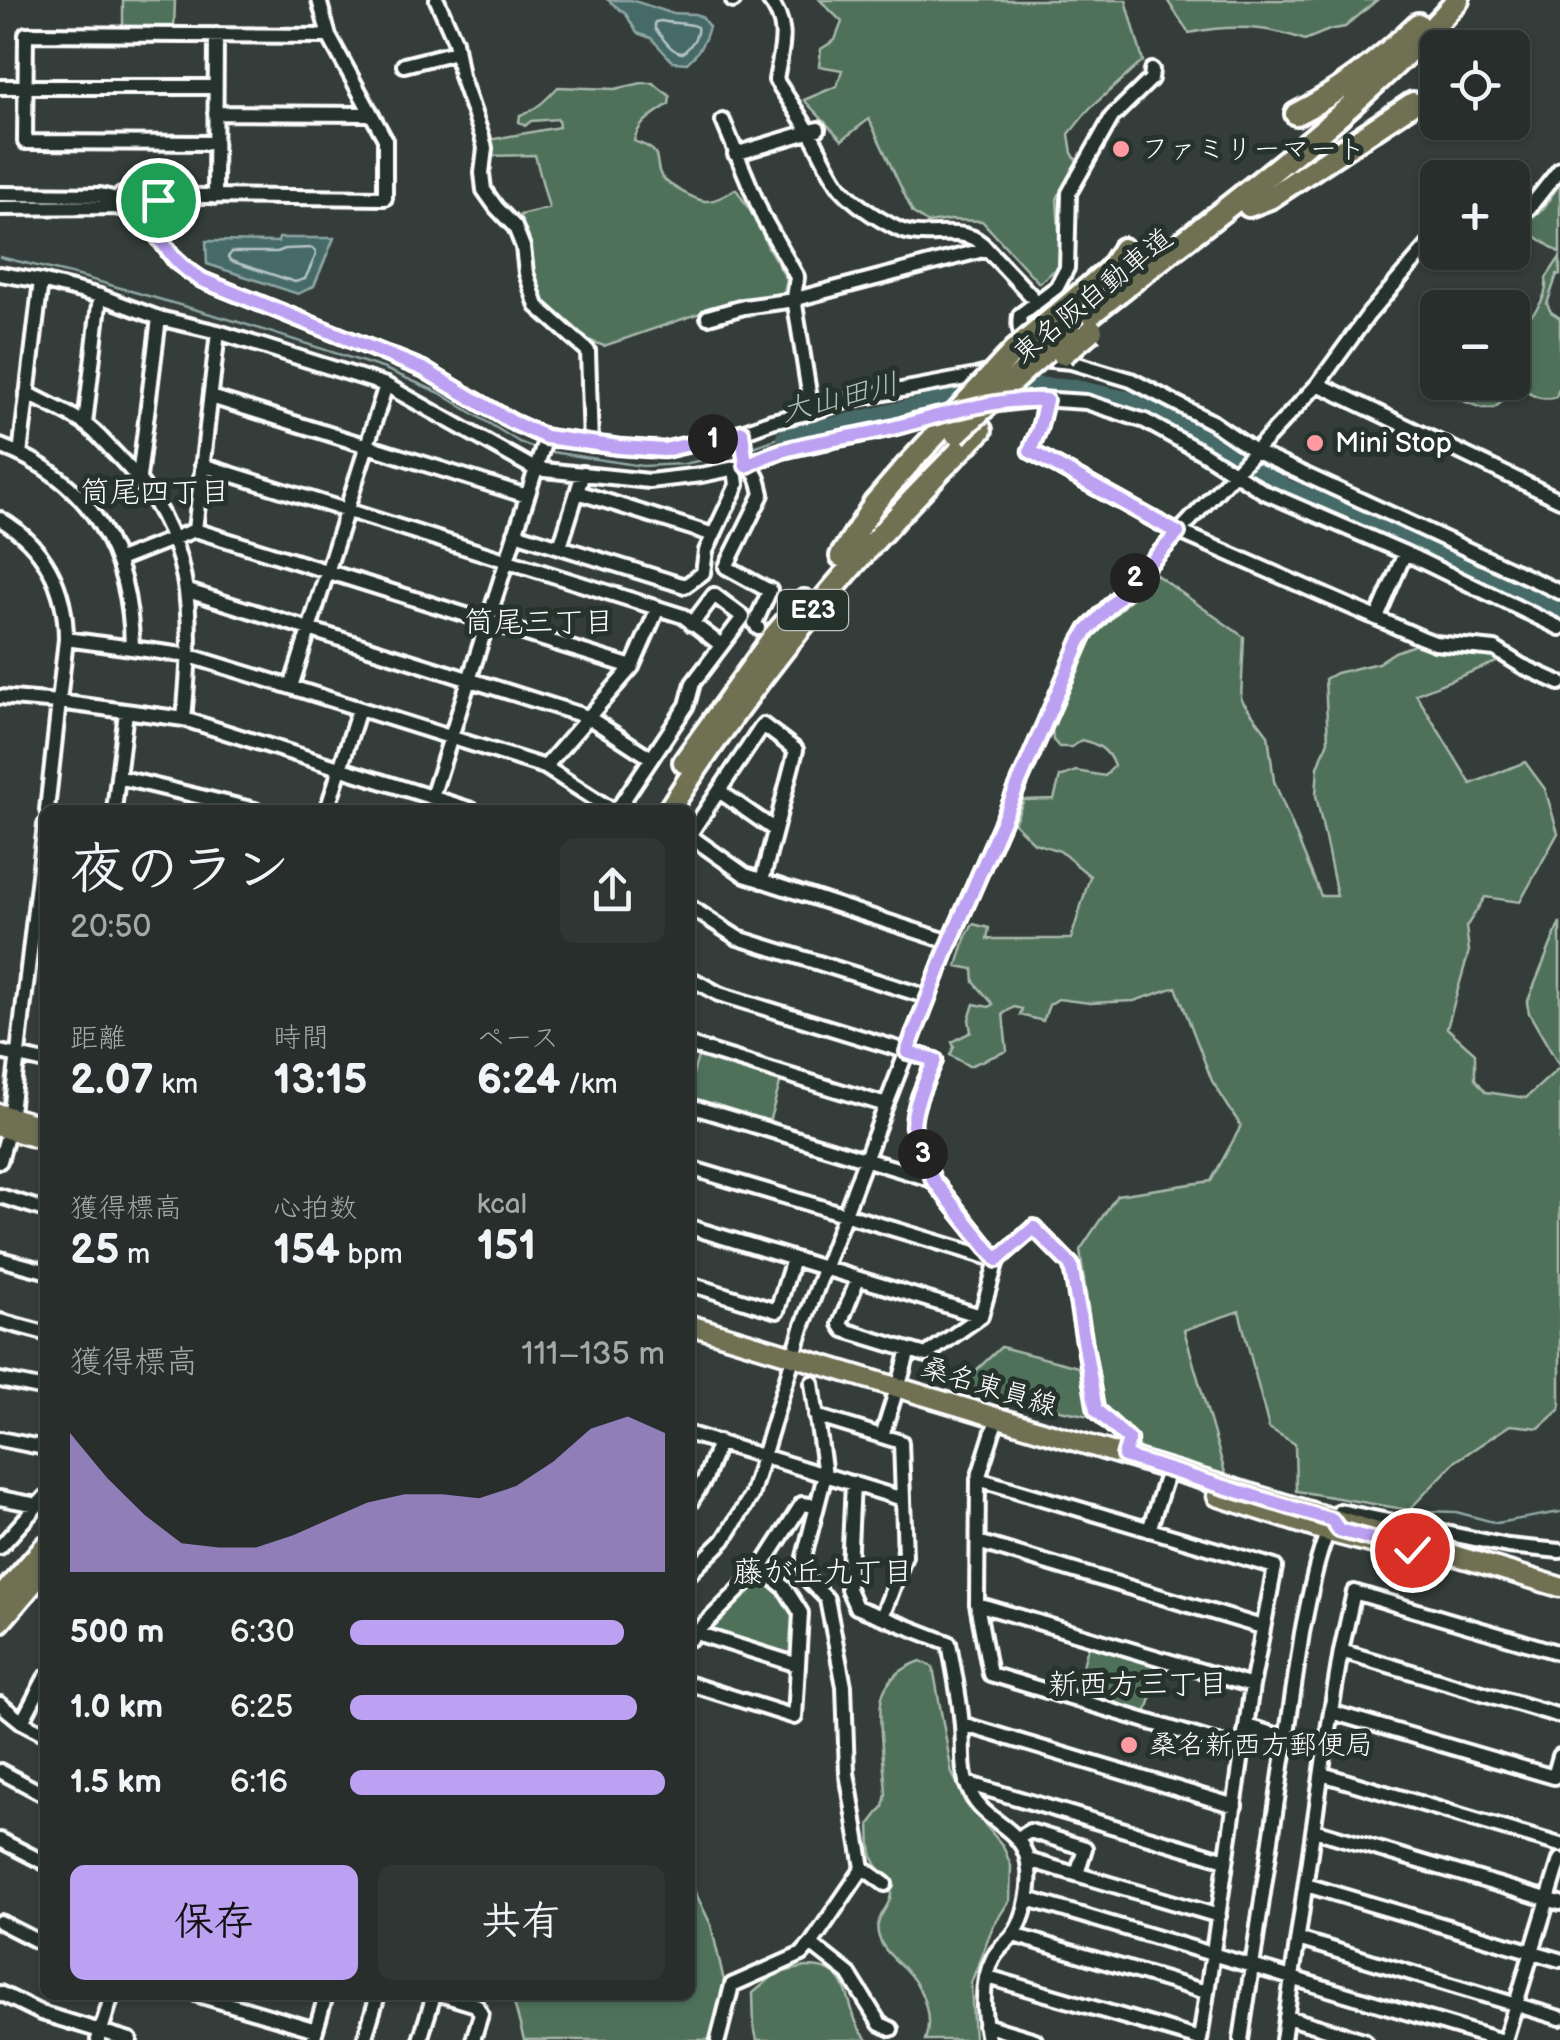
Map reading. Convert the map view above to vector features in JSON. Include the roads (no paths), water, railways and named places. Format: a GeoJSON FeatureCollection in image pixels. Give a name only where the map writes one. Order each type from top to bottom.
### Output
{"type":"FeatureCollection","features":[{"type":"Feature","properties":{"kind":"highway"},"geometry":{"type":"LineString","coordinates":[[1296,114],[1365,72],[1442,0]]}},
{"type":"Feature","properties":{"kind":"highway","name":"東名阪自動車道"},"geometry":{"type":"LineString","coordinates":[[656,805],[774,636],[841,556],[956,434],[1070,331],[1324,130],[1458,0]]}},
{"type":"Feature","properties":{"kind":"highway","name":"東名阪自動車道"},"geometry":{"type":"LineString","coordinates":[[671,805],[820,602],[897,514],[980,430],[1036,376],[1381,97],[1475,0]]}},
{"type":"Feature","properties":{"kind":"highway"},"geometry":{"type":"LineString","coordinates":[[1249,206],[1270,198],[1412,103]]}},
{"type":"Feature","properties":{"kind":"highway"},"geometry":{"type":"LineString","coordinates":[[841,556],[874,504],[906,467],[1006,359],[1110,270],[1123,249]]}},
{"type":"Feature","properties":{"kind":"highway"},"geometry":{"type":"LineString","coordinates":[[0,1599],[40,1553]]}},
{"type":"Feature","properties":{"kind":"highway"},"geometry":{"type":"LineString","coordinates":[[0,1621],[40,1574]]}},
{"type":"Feature","properties":{"kind":"main road"},"geometry":{"type":"LineString","coordinates":[[5,1122],[40,1126]]}},
{"type":"Feature","properties":{"kind":"main road"},"geometry":{"type":"LineString","coordinates":[[5,1122],[40,1138]]}},
{"type":"Feature","properties":{"kind":"main road","name":"桑名東員線"},"geometry":{"type":"LineString","coordinates":[[695,1330],[896,1393],[1254,1495],[1330,1526]]}},
{"type":"Feature","properties":{"kind":"main road","name":"桑名東員線"},"geometry":{"type":"LineString","coordinates":[[896,1393],[994,1428],[1164,1480],[1560,1588]]}},
{"type":"Feature","properties":{"kind":"main road"},"geometry":{"type":"LineString","coordinates":[[1330,1526],[1560,1597]]}},
{"type":"Feature","properties":{"kind":"street"},"geometry":{"type":"LineString","coordinates":[[0,194],[385,198],[385,139],[329,36],[320,0]]}},
{"type":"Feature","properties":{"kind":"street"},"geometry":{"type":"LineString","coordinates":[[436,0],[455,42],[461,76],[485,148],[484,190],[515,227],[537,306],[588,350],[592,444]]}},
{"type":"Feature","properties":{"kind":"street"},"geometry":{"type":"LineString","coordinates":[[769,0],[784,30],[776,80],[813,130],[840,186],[857,204],[903,232],[964,234],[982,242],[1036,302]]}},
{"type":"Feature","properties":{"kind":"street"},"geometry":{"type":"LineString","coordinates":[[215,142],[25,142],[26,34],[329,36]]}},
{"type":"Feature","properties":{"kind":"street"},"geometry":{"type":"LineString","coordinates":[[215,197],[216,35]]}},
{"type":"Feature","properties":{"kind":"street"},"geometry":{"type":"LineString","coordinates":[[404,65],[456,52]]}},
{"type":"Feature","properties":{"kind":"street"},"geometry":{"type":"LineString","coordinates":[[1042,358],[1022,337],[1018,327],[1020,315],[1057,287],[1067,268],[1070,193],[1112,118],[1151,78],[1152,70]]}},
{"type":"Feature","properties":{"kind":"street"},"geometry":{"type":"LineString","coordinates":[[0,86],[215,88]]}},
{"type":"Feature","properties":{"kind":"street"},"geometry":{"type":"LineString","coordinates":[[216,114],[371,114]]}},
{"type":"Feature","properties":{"kind":"street"},"geometry":{"type":"LineString","coordinates":[[723,121],[769,228],[797,277],[794,298],[812,412]]}},
{"type":"Feature","properties":{"kind":"street"},"geometry":{"type":"LineString","coordinates":[[736,154],[813,130]]}},
{"type":"Feature","properties":{"kind":"street"},"geometry":{"type":"LineString","coordinates":[[1530,207],[1560,168]]}},
{"type":"Feature","properties":{"kind":"street"},"geometry":{"type":"LineString","coordinates":[[100,195],[126,201],[145,217],[166,251],[202,280],[423,369],[512,422],[546,437],[664,450],[854,399],[976,376],[1042,358],[1071,362],[1131,380],[1212,422],[1255,452],[1560,592]]}},
{"type":"Feature","properties":{"kind":"street"},"geometry":{"type":"LineString","coordinates":[[145,217],[152,204],[167,195]]}},
{"type":"Feature","properties":{"kind":"street"},"geometry":{"type":"LineString","coordinates":[[0,208],[115,207],[145,217]]}},
{"type":"Feature","properties":{"kind":"street"},"geometry":{"type":"LineString","coordinates":[[708,317],[987,248]]}},
{"type":"Feature","properties":{"kind":"street"},"geometry":{"type":"LineString","coordinates":[[695,1568],[733,1526],[751,1496],[824,1269],[928,996],[1086,632],[1318,384],[1368,315],[1420,255]]}},
{"type":"Feature","properties":{"kind":"street"},"geometry":{"type":"LineString","coordinates":[[0,274],[100,296],[159,318],[218,332],[386,385],[537,465],[649,481],[741,467],[782,451],[996,404],[1086,402],[1145,421],[1294,507],[1405,553],[1560,628]]}},
{"type":"Feature","properties":{"kind":"street"},"geometry":{"type":"LineString","coordinates":[[20,454],[41,282]]}},
{"type":"Feature","properties":{"kind":"street"},"geometry":{"type":"LineString","coordinates":[[84,424],[100,296]]}},
{"type":"Feature","properties":{"kind":"street"},"geometry":{"type":"LineString","coordinates":[[139,478],[159,318]]}},
{"type":"Feature","properties":{"kind":"street"},"geometry":{"type":"LineString","coordinates":[[195,530],[218,332]]}},
{"type":"Feature","properties":{"kind":"street"},"geometry":{"type":"LineString","coordinates":[[1318,384],[1560,500]]}},
{"type":"Feature","properties":{"kind":"street"},"geometry":{"type":"LineString","coordinates":[[290,687],[386,385]]}},
{"type":"Feature","properties":{"kind":"street"},"geometry":{"type":"LineString","coordinates":[[27,393],[84,424],[139,478],[174,538],[188,591],[190,656],[184,720]]}},
{"type":"Feature","properties":{"kind":"street"},"geometry":{"type":"LineString","coordinates":[[211,397],[527,496]]}},
{"type":"Feature","properties":{"kind":"street"},"geometry":{"type":"LineString","coordinates":[[1046,400],[1030,451],[1179,532],[1435,643],[1495,648],[1522,666],[1560,683]]}},
{"type":"Feature","properties":{"kind":"street"},"geometry":{"type":"LineString","coordinates":[[515,533],[685,586],[703,573],[706,552],[737,485],[742,432]]}},
{"type":"Feature","properties":{"kind":"street"},"geometry":{"type":"LineString","coordinates":[[432,797],[546,437]]}},
{"type":"Feature","properties":{"kind":"street"},"geometry":{"type":"LineString","coordinates":[[0,446],[58,478],[87,506],[103,530],[118,560],[130,600],[132,648]]}},
{"type":"Feature","properties":{"kind":"street"},"geometry":{"type":"LineString","coordinates":[[202,465],[683,616],[720,645]]}},
{"type":"Feature","properties":{"kind":"street"},"geometry":{"type":"LineString","coordinates":[[741,467],[754,470],[762,494],[726,568],[770,590],[755,623],[758,628]]}},
{"type":"Feature","properties":{"kind":"street"},"geometry":{"type":"LineString","coordinates":[[560,547],[582,473]]}},
{"type":"Feature","properties":{"kind":"street"},"geometry":{"type":"LineString","coordinates":[[577,492],[714,535]]}},
{"type":"Feature","properties":{"kind":"street"},"geometry":{"type":"LineString","coordinates":[[0,518],[31,542],[53,575],[62,599],[66,639],[48,805]]}},
{"type":"Feature","properties":{"kind":"street"},"geometry":{"type":"LineString","coordinates":[[118,560],[195,530],[632,667]]}},
{"type":"Feature","properties":{"kind":"street"},"geometry":{"type":"LineString","coordinates":[[1377,618],[1405,553]]}},
{"type":"Feature","properties":{"kind":"street"},"geometry":{"type":"LineString","coordinates":[[618,805],[687,705],[693,683],[766,588]]}},
{"type":"Feature","properties":{"kind":"street"},"geometry":{"type":"LineString","coordinates":[[188,591],[588,718],[652,758]]}},
{"type":"Feature","properties":{"kind":"street"},"geometry":{"type":"LineString","coordinates":[[692,624],[714,595],[743,617]]}},
{"type":"Feature","properties":{"kind":"street"},"geometry":{"type":"LineString","coordinates":[[545,768],[632,667],[658,608]]}},
{"type":"Feature","properties":{"kind":"street"},"geometry":{"type":"LineString","coordinates":[[66,639],[190,656],[545,768],[606,805]]}},
{"type":"Feature","properties":{"kind":"street"},"geometry":{"type":"LineString","coordinates":[[0,697],[184,720],[457,805]]}},
{"type":"Feature","properties":{"kind":"street"},"geometry":{"type":"LineString","coordinates":[[329,805],[360,709]]}},
{"type":"Feature","properties":{"kind":"street"},"geometry":{"type":"LineString","coordinates":[[115,805],[126,712]]}},
{"type":"Feature","properties":{"kind":"street"},"geometry":{"type":"LineString","coordinates":[[695,827],[763,726],[796,750],[762,881]]}},
{"type":"Feature","properties":{"kind":"street"},"geometry":{"type":"LineString","coordinates":[[118,777],[234,805]]}},
{"type":"Feature","properties":{"kind":"street"},"geometry":{"type":"LineString","coordinates":[[718,790],[776,830]]}},
{"type":"Feature","properties":{"kind":"street"},"geometry":{"type":"LineString","coordinates":[[695,839],[745,875],[950,942]]}},
{"type":"Feature","properties":{"kind":"street"},"geometry":{"type":"LineString","coordinates":[[0,1161],[40,906]]}},
{"type":"Feature","properties":{"kind":"street"},"geometry":{"type":"LineString","coordinates":[[695,910],[738,938],[928,996]]}},
{"type":"Feature","properties":{"kind":"street"},"geometry":{"type":"LineString","coordinates":[[695,981],[720,994],[935,1060],[912,1120],[933,1180],[997,1260]]}},
{"type":"Feature","properties":{"kind":"street"},"geometry":{"type":"LineString","coordinates":[[695,1047],[886,1105]]}},
{"type":"Feature","properties":{"kind":"street"},"geometry":{"type":"LineString","coordinates":[[0,1052],[40,1061]]}},
{"type":"Feature","properties":{"kind":"street"},"geometry":{"type":"LineString","coordinates":[[695,1108],[933,1180]]}},
{"type":"Feature","properties":{"kind":"street"},"geometry":{"type":"LineString","coordinates":[[695,1170],[997,1260]]}},
{"type":"Feature","properties":{"kind":"street"},"geometry":{"type":"LineString","coordinates":[[0,1196],[40,1208]]}},
{"type":"Feature","properties":{"kind":"street"},"geometry":{"type":"LineString","coordinates":[[858,1279],[840,1324],[844,1330],[926,1356],[980,1316],[997,1260],[1034,1228],[1071,1265],[1096,1410],[1129,1440],[1124,1456]]}},
{"type":"Feature","properties":{"kind":"street"},"geometry":{"type":"LineString","coordinates":[[695,1229],[980,1316]]}},
{"type":"Feature","properties":{"kind":"street"},"geometry":{"type":"LineString","coordinates":[[0,1259],[40,1270]]}},
{"type":"Feature","properties":{"kind":"street"},"geometry":{"type":"LineString","coordinates":[[695,1285],[777,1310],[793,1259]]}},
{"type":"Feature","properties":{"kind":"street"},"geometry":{"type":"LineString","coordinates":[[0,1321],[40,1332]]}},
{"type":"Feature","properties":{"kind":"street"},"geometry":{"type":"LineString","coordinates":[[882,1436],[908,1350]]}},
{"type":"Feature","properties":{"kind":"street"},"geometry":{"type":"LineString","coordinates":[[0,1380],[40,1388]]}},
{"type":"Feature","properties":{"kind":"street"},"geometry":{"type":"LineString","coordinates":[[718,2040],[732,1985],[802,1954],[863,1868],[847,1772],[841,1669],[826,1599],[804,1576],[804,1557],[825,1476],[812,1383]]}},
{"type":"Feature","properties":{"kind":"street"},"geometry":{"type":"LineString","coordinates":[[816,1416],[901,1442],[905,1556],[882,1617]]}},
{"type":"Feature","properties":{"kind":"street"},"geometry":{"type":"LineString","coordinates":[[994,1428],[978,1479],[977,1604],[990,1674],[1243,1750]]}},
{"type":"Feature","properties":{"kind":"street"},"geometry":{"type":"LineString","coordinates":[[695,1435],[903,1498]]}},
{"type":"Feature","properties":{"kind":"street"},"geometry":{"type":"LineString","coordinates":[[0,1438],[40,1447]]}},
{"type":"Feature","properties":{"kind":"street"},"geometry":{"type":"LineString","coordinates":[[695,1492],[711,1466],[718,1442]]}},
{"type":"Feature","properties":{"kind":"street"},"geometry":{"type":"LineString","coordinates":[[978,1479],[1275,1568],[1252,1686],[1200,2040],[988,1976]]}},
{"type":"Feature","properties":{"kind":"street"},"geometry":{"type":"LineString","coordinates":[[1149,1530],[1164,1480]]}},
{"type":"Feature","properties":{"kind":"street"},"geometry":{"type":"LineString","coordinates":[[853,1483],[848,1589],[856,1607],[949,1643],[962,1724],[966,1783],[980,1808],[1018,1838],[1028,1860],[1028,1899],[1014,1935],[999,1948],[988,1976],[983,2008],[988,2040]]}},
{"type":"Feature","properties":{"kind":"street"},"geometry":{"type":"LineString","coordinates":[[0,1498],[40,1501]]}},
{"type":"Feature","properties":{"kind":"street"},"geometry":{"type":"LineString","coordinates":[[0,1547],[40,1502]]}},
{"type":"Feature","properties":{"kind":"street"},"geometry":{"type":"LineString","coordinates":[[695,1634],[762,1568],[802,1504],[817,1506]]}},
{"type":"Feature","properties":{"kind":"street"},"geometry":{"type":"LineString","coordinates":[[1241,2040],[1308,1606],[1330,1526],[1340,1511],[1508,1546],[1560,1552]]}},
{"type":"Feature","properties":{"kind":"street"},"geometry":{"type":"LineString","coordinates":[[978,1542],[1262,1627]]}},
{"type":"Feature","properties":{"kind":"street"},"geometry":{"type":"LineString","coordinates":[[695,1686],[795,1717],[801,1613],[785,1588],[762,1568]]}},
{"type":"Feature","properties":{"kind":"street"},"geometry":{"type":"LineString","coordinates":[[1282,2040],[1341,1650],[1354,1592],[1560,1653]]}},
{"type":"Feature","properties":{"kind":"street"},"geometry":{"type":"LineString","coordinates":[[977,1604],[1252,1686]]}},
{"type":"Feature","properties":{"kind":"street"},"geometry":{"type":"LineString","coordinates":[[695,1637],[798,1665]]}},
{"type":"Feature","properties":{"kind":"street"},"geometry":{"type":"LineString","coordinates":[[1341,1650],[1560,1716]]}},
{"type":"Feature","properties":{"kind":"street"},"geometry":{"type":"LineString","coordinates":[[22,1722],[40,1688]]}},
{"type":"Feature","properties":{"kind":"street"},"geometry":{"type":"LineString","coordinates":[[0,1704],[40,1731]]}},
{"type":"Feature","properties":{"kind":"street"},"geometry":{"type":"LineString","coordinates":[[1332,1712],[1554,1777],[1560,1756]]}},
{"type":"Feature","properties":{"kind":"street"},"geometry":{"type":"LineString","coordinates":[[962,1724],[1234,1806]]}},
{"type":"Feature","properties":{"kind":"street"},"geometry":{"type":"LineString","coordinates":[[1246,1726],[1325,1751]]}},
{"type":"Feature","properties":{"kind":"street"},"geometry":{"type":"LineString","coordinates":[[0,1772],[40,1793]]}},
{"type":"Feature","properties":{"kind":"street"},"geometry":{"type":"LineString","coordinates":[[1322,1774],[1560,1845]]}},
{"type":"Feature","properties":{"kind":"street"},"geometry":{"type":"LineString","coordinates":[[966,1783],[1226,1860]]}},
{"type":"Feature","properties":{"kind":"street"},"geometry":{"type":"LineString","coordinates":[[1314,1830],[1554,1901]]}},
{"type":"Feature","properties":{"kind":"street"},"geometry":{"type":"LineString","coordinates":[[1018,1838],[1030,1831],[1084,1848],[1076,1874]]}},
{"type":"Feature","properties":{"kind":"street"},"geometry":{"type":"LineString","coordinates":[[0,1840],[40,1860]]}},
{"type":"Feature","properties":{"kind":"street"},"geometry":{"type":"LineString","coordinates":[[1028,1860],[1219,1916]]}},
{"type":"Feature","properties":{"kind":"street"},"geometry":{"type":"LineString","coordinates":[[1028,1899],[1502,2040],[1554,1901],[1560,1860]]}},
{"type":"Feature","properties":{"kind":"street"},"geometry":{"type":"LineString","coordinates":[[863,1868],[885,1884]]}},
{"type":"Feature","properties":{"kind":"street"},"geometry":{"type":"LineString","coordinates":[[1306,1885],[1560,1960]]}},
{"type":"Feature","properties":{"kind":"street"},"geometry":{"type":"LineString","coordinates":[[0,1922],[40,1942]]}},
{"type":"Feature","properties":{"kind":"street"},"geometry":{"type":"LineString","coordinates":[[1014,1935],[1206,1992]]}},
{"type":"Feature","properties":{"kind":"street"},"geometry":{"type":"LineString","coordinates":[[1298,1940],[1560,2018]]}},
{"type":"Feature","properties":{"kind":"street"},"geometry":{"type":"LineString","coordinates":[[811,1944],[849,1974],[880,2024],[890,2030]]}},
{"type":"Feature","properties":{"kind":"street"},"geometry":{"type":"LineString","coordinates":[[0,1992],[100,2036],[130,2040]]}},
{"type":"Feature","properties":{"kind":"street"},"geometry":{"type":"LineString","coordinates":[[100,2036],[111,2000]]}},
{"type":"Feature","properties":{"kind":"street"},"geometry":{"type":"LineString","coordinates":[[212,2000],[314,2035],[324,2000]]}},
{"type":"Feature","properties":{"kind":"street"},"geometry":{"type":"LineString","coordinates":[[364,2040],[376,2000]]}},
{"type":"Feature","properties":{"kind":"street"},"geometry":{"type":"LineString","coordinates":[[420,2040],[432,2000]]}},
{"type":"Feature","properties":{"kind":"street"},"geometry":{"type":"LineString","coordinates":[[460,2000],[476,2005],[481,2014],[473,2040]]}},
{"type":"Feature","properties":{"kind":"street"},"geometry":{"type":"LineString","coordinates":[[0,2001],[24,2005]]}},
{"type":"Feature","properties":{"kind":"street"},"geometry":{"type":"LineString","coordinates":[[1286,2017],[1364,2040]]}},
{"type":"Feature","properties":{"kind":"street"},"geometry":{"type":"LineString","coordinates":[[985,2025],[1035,2040]]}},
{"type":"Feature","properties":{"kind":"water"},"geometry":{"type":"Polygon","coordinates":[[[608,0],[631,0],[671,13],[695,14],[709,27],[698,51],[687,63],[673,62],[651,38],[637,33],[626,14],[608,0]]]}},
{"type":"Feature","properties":{"kind":"water"},"geometry":{"type":"Polygon","coordinates":[[[279,238],[334,238],[314,286],[298,294],[207,264],[206,241],[278,242],[279,238]]]}},
{"type":"Feature","properties":{"kind":"waterway","name":"大山田川"},"geometry":{"type":"LineString","coordinates":[[0,257],[235,321],[385,369],[440,393],[537,449]]}},
{"type":"Feature","properties":{"kind":"waterway","name":"大山田川"},"geometry":{"type":"LineString","coordinates":[[1003,387],[1074,387],[1134,400],[1187,426],[1285,486],[1439,552],[1560,611]]}},
{"type":"Feature","properties":{"kind":"waterway","name":"大山田川"},"geometry":{"type":"LineString","coordinates":[[784,436],[975,392]]}},
{"type":"Feature","properties":{"kind":"waterway","name":"大山田川"},"geometry":{"type":"LineString","coordinates":[[751,448],[784,436]]}},
{"type":"Feature","properties":{"kind":"waterway","name":"大山田川"},"geometry":{"type":"LineString","coordinates":[[545,451],[642,466],[684,464],[739,452]]}},
{"type":"Feature","properties":{"kind":"waterway"},"geometry":{"type":"LineString","coordinates":[[1425,1511],[1456,1512],[1497,1523],[1560,1512]]}},
{"type":"Feature","properties":{"kind":"place","name":"ファミリーマート"},"geometry":{"type":"Point","coordinates":[1121,149]}},
{"type":"Feature","properties":{"kind":"place","name":"Mini Stop"},"geometry":{"type":"Point","coordinates":[1315,443]}},
{"type":"Feature","properties":{"kind":"place","name":"桑名新西方郵便局"},"geometry":{"type":"Point","coordinates":[1129,1745]}},
{"type":"Feature","properties":{"kind":"district","name":"筒尾四丁目"},"geometry":{"type":"Point","coordinates":[155,493]}},
{"type":"Feature","properties":{"kind":"district","name":"筒尾三丁目"},"geometry":{"type":"Point","coordinates":[539,623]}},
{"type":"Feature","properties":{"kind":"district","name":"藤が丘九丁目"},"geometry":{"type":"Point","coordinates":[823,1573]}},
{"type":"Feature","properties":{"kind":"district","name":"新西方三丁目"},"geometry":{"type":"Point","coordinates":[1138,1685]}}]}
